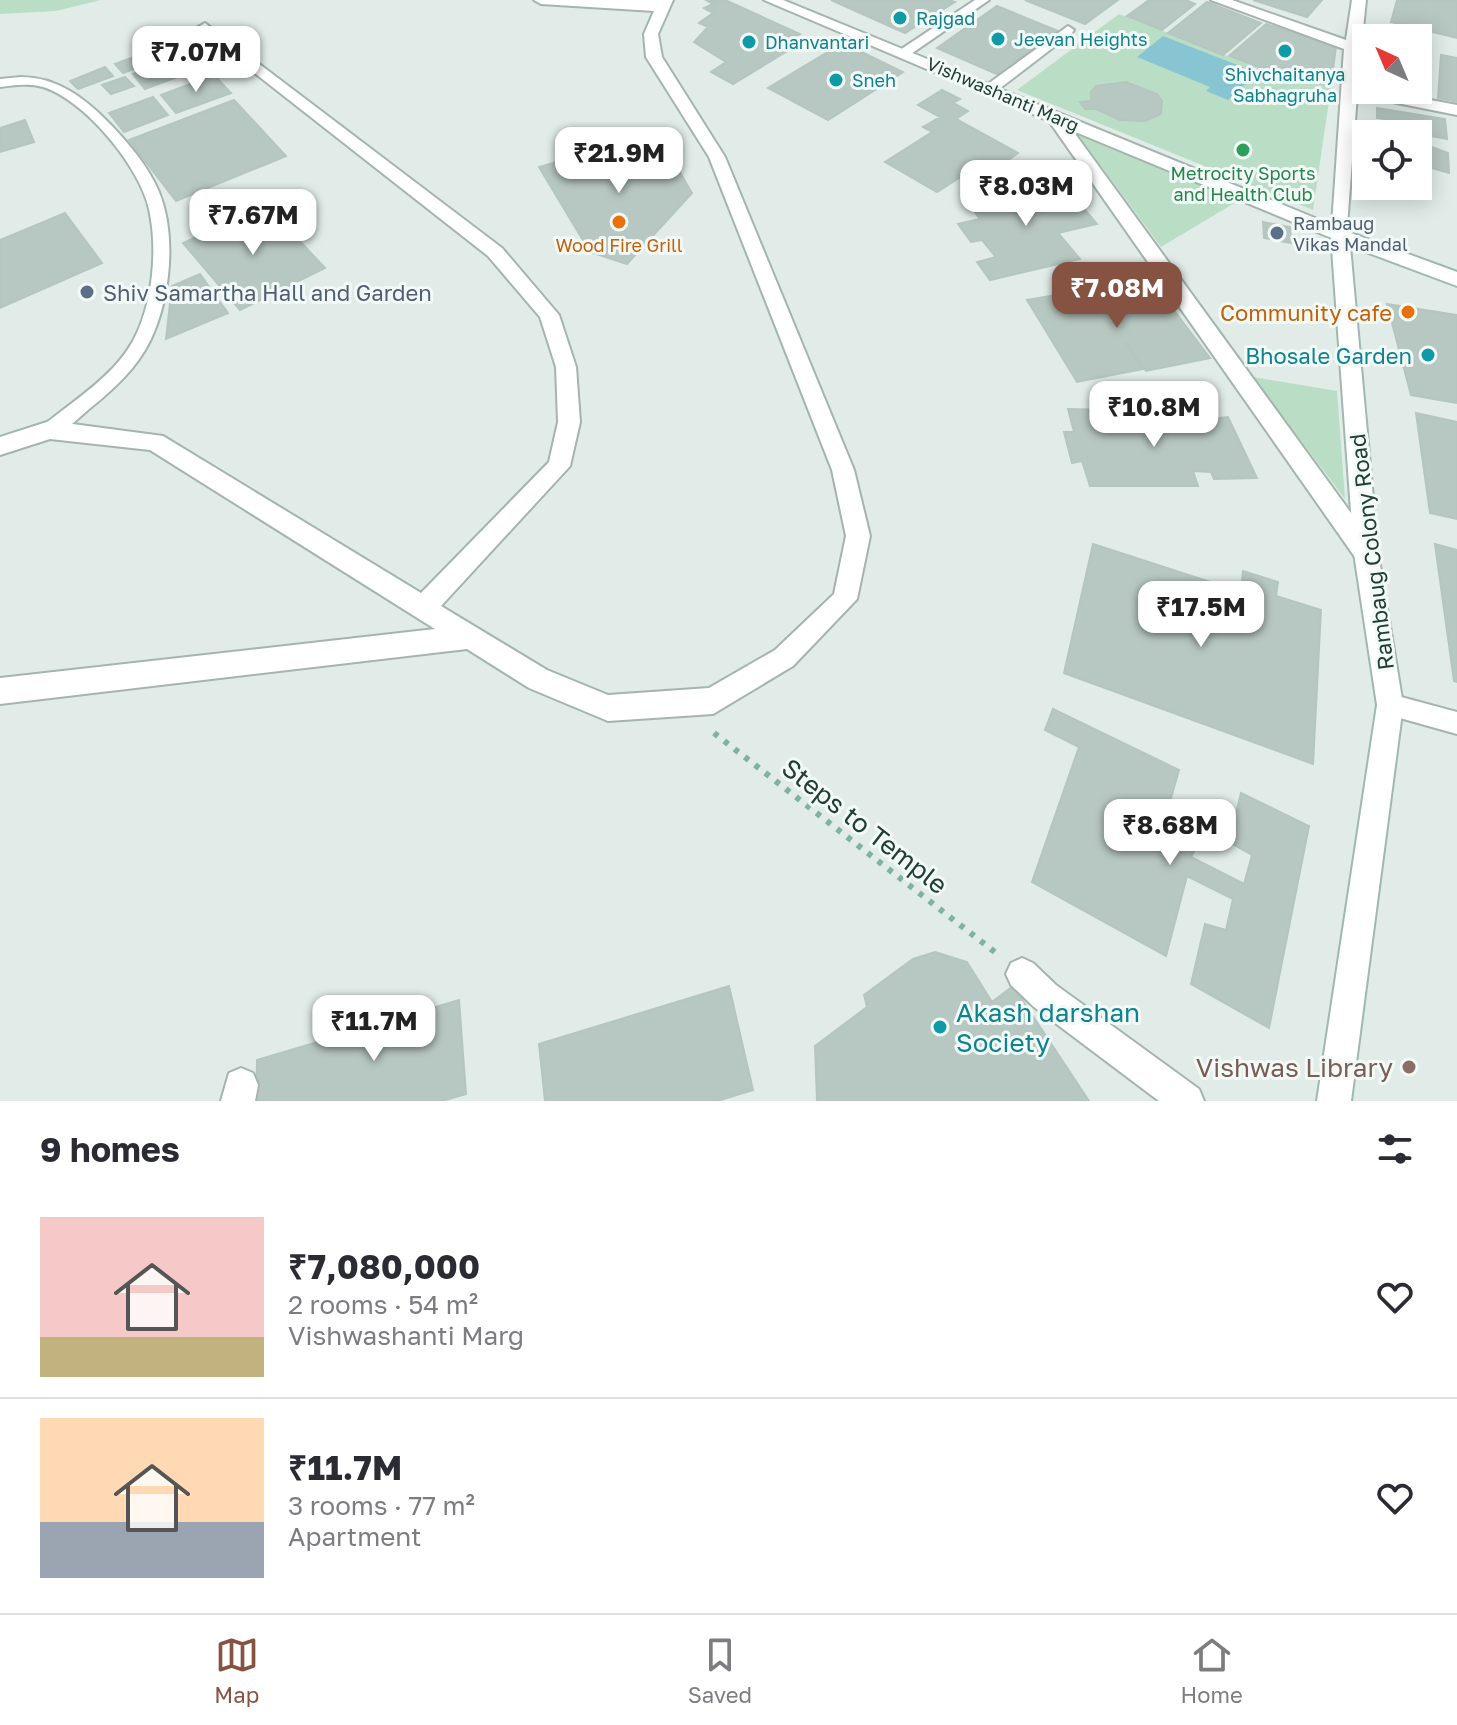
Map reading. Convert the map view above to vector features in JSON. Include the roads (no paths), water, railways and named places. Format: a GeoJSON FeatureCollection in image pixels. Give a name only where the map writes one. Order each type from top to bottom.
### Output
{"type":"FeatureCollection","features":[{"type":"Feature","properties":{"kind":"street"},"geometry":{"type":"LineString","coordinates":[[0,446],[50,430],[155,442],[538,679],[608,708],[713,701],[784,658],[845,599],[858,536],[843,470],[717,157],[654,57],[651,34],[663,3],[541,0]]}},
{"type":"Feature","properties":{"kind":"street","name":"Vishwashanti Marg"},"geometry":{"type":"LineString","coordinates":[[771,0],[1340,235],[1457,279]]}},
{"type":"Feature","properties":{"kind":"street"},"geometry":{"type":"LineString","coordinates":[[1218,0],[1352,47]]}},
{"type":"Feature","properties":{"kind":"street","name":"Rambaug Colony Road"},"geometry":{"type":"LineString","coordinates":[[1355,24],[1359,0]]}},
{"type":"Feature","properties":{"kind":"street"},"geometry":{"type":"LineString","coordinates":[[205,27],[495,252],[549,315],[566,367],[569,422],[559,466],[423,608]]}},
{"type":"Feature","properties":{"kind":"street","name":"Rambaug Colony Road"},"geometry":{"type":"LineString","coordinates":[[1334,1101],[1390,705],[1366,553],[1340,235],[1352,47]]}},
{"type":"Feature","properties":{"kind":"street"},"geometry":{"type":"LineString","coordinates":[[1349,89],[1457,110]]}},
{"type":"Feature","properties":{"kind":"street"},"geometry":{"type":"LineString","coordinates":[[1054,116],[1366,553]]}},
{"type":"Feature","properties":{"kind":"street"},"geometry":{"type":"LineString","coordinates":[[0,691],[469,637]]}},
{"type":"Feature","properties":{"kind":"street"},"geometry":{"type":"LineString","coordinates":[[1022,974],[1045,996],[1187,1101]]}},
{"type":"Feature","properties":{"kind":"lane"},"geometry":{"type":"LineString","coordinates":[[904,53],[983,0]]}},
{"type":"Feature","properties":{"kind":"lane"},"geometry":{"type":"LineString","coordinates":[[990,89],[1068,30]]}},
{"type":"Feature","properties":{"kind":"lane"},"geometry":{"type":"LineString","coordinates":[[0,83],[26,80],[52,86],[83,105],[144,174],[157,208],[161,262],[148,325],[130,362],[50,430]]}},
{"type":"Feature","properties":{"kind":"lane"},"geometry":{"type":"LineString","coordinates":[[1390,705],[1457,723]]}},
{"type":"Feature","properties":{"kind":"water"},"geometry":{"type":"Polygon","coordinates":[[[1163,36],[1258,73],[1228,100],[1206,91],[1210,87],[1137,57],[1163,36]]]}},
{"type":"Feature","properties":{"kind":"place","name":"Rajgad"},"geometry":{"type":"Point","coordinates":[900,18]}},
{"type":"Feature","properties":{"kind":"place","name":"Jeevan Heights"},"geometry":{"type":"Point","coordinates":[998,39]}},
{"type":"Feature","properties":{"kind":"place","name":"Dhanvantari"},"geometry":{"type":"Point","coordinates":[749,42]}},
{"type":"Feature","properties":{"kind":"place","name":"Shivchaitanya Sabhagruha"},"geometry":{"type":"Point","coordinates":[1285,51]}},
{"type":"Feature","properties":{"kind":"place","name":"Sneh"},"geometry":{"type":"Point","coordinates":[836,80]}},
{"type":"Feature","properties":{"kind":"place","name":"Metrocity Sports and Health Club"},"geometry":{"type":"Point","coordinates":[1243,150]}},
{"type":"Feature","properties":{"kind":"place","name":"Wood Fire Grill"},"geometry":{"type":"Point","coordinates":[619,222]}},
{"type":"Feature","properties":{"kind":"place","name":"Rambaug Vikas Mandal"},"geometry":{"type":"Point","coordinates":[1277,233]}},
{"type":"Feature","properties":{"kind":"place","name":"Shiv Samartha Hall and Garden"},"geometry":{"type":"Point","coordinates":[87,292]}},
{"type":"Feature","properties":{"kind":"place","name":"Community cafe"},"geometry":{"type":"Point","coordinates":[1408,312]}},
{"type":"Feature","properties":{"kind":"place","name":"Bhosale Garden"},"geometry":{"type":"Point","coordinates":[1428,355]}},
{"type":"Feature","properties":{"kind":"place","name":"Akash darshan Society"},"geometry":{"type":"Point","coordinates":[940,1027]}},
{"type":"Feature","properties":{"kind":"place","name":"Vishwas Library"},"geometry":{"type":"Point","coordinates":[1409,1067]}}]}
